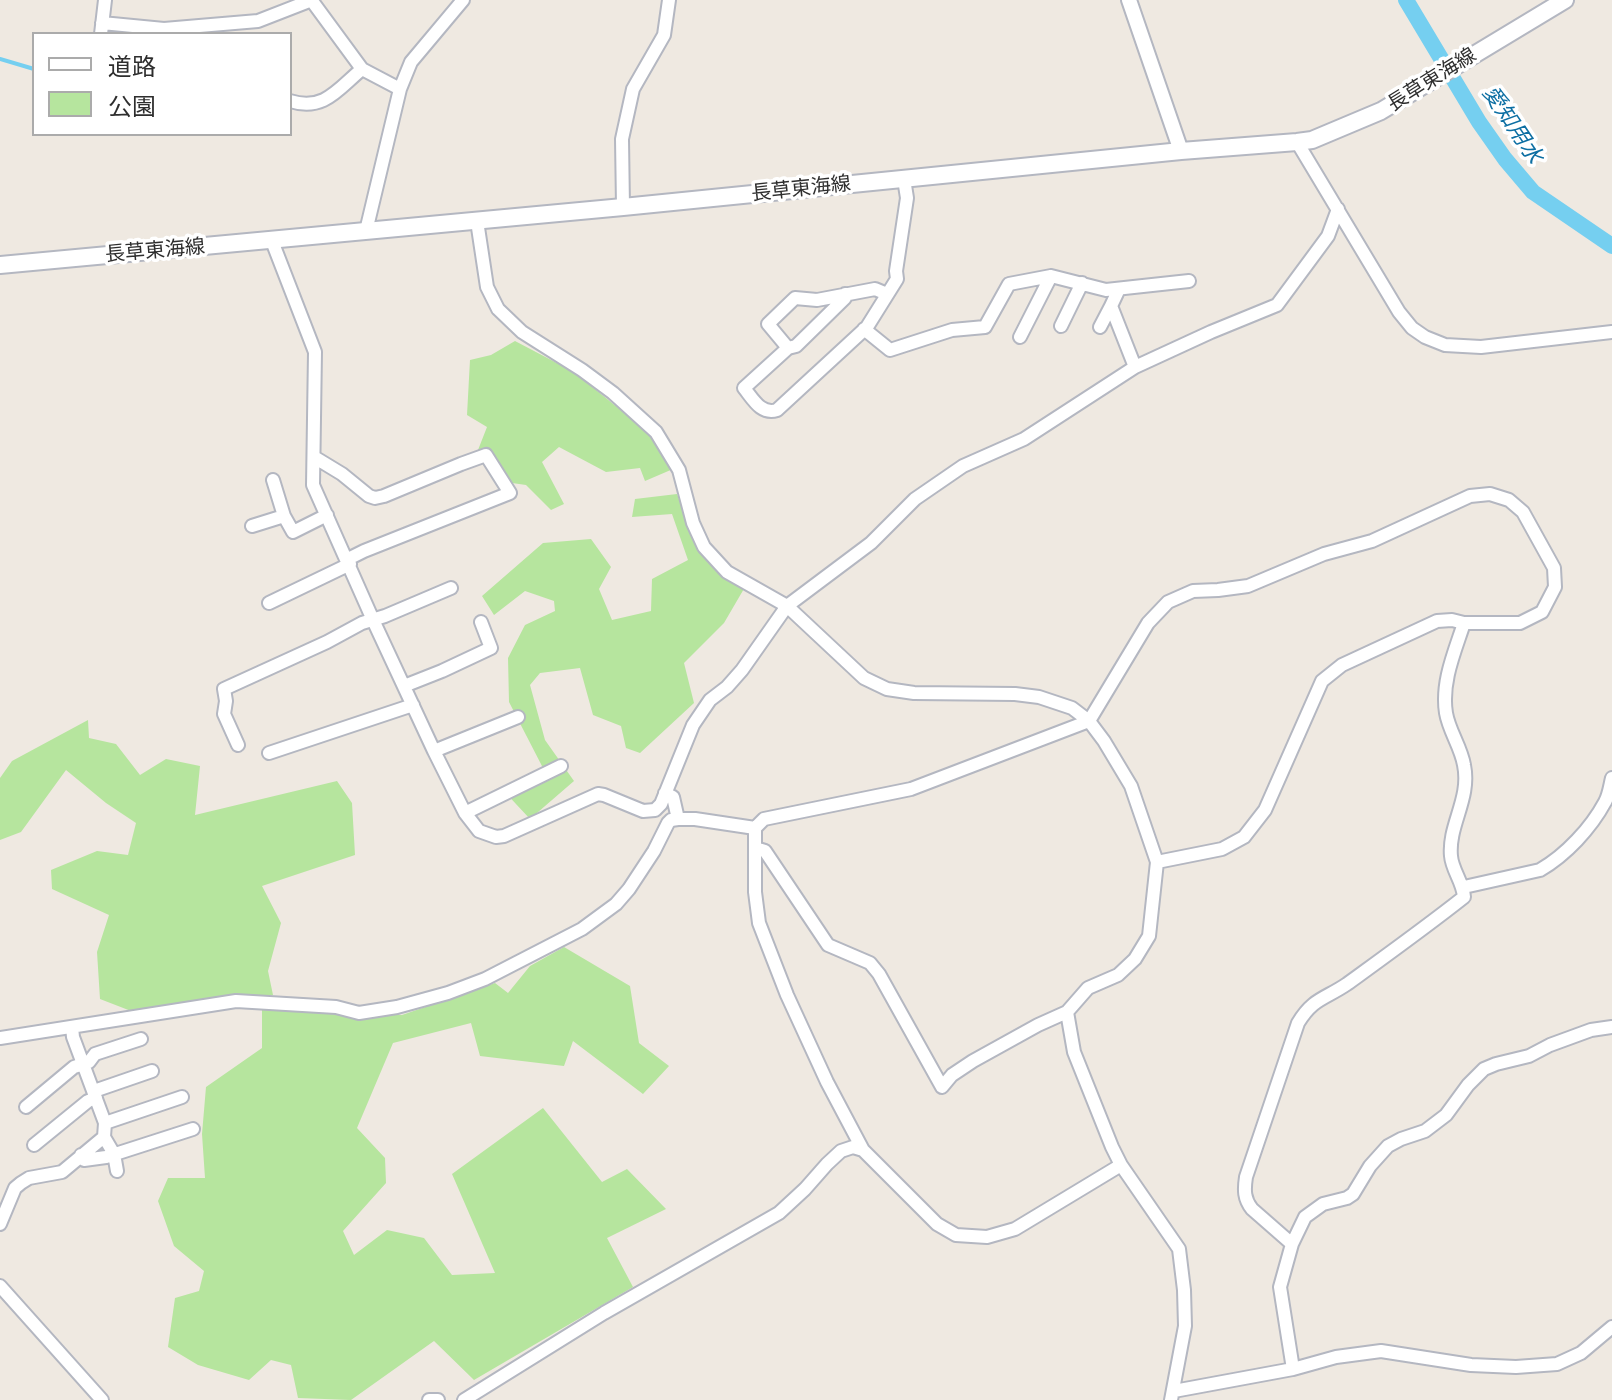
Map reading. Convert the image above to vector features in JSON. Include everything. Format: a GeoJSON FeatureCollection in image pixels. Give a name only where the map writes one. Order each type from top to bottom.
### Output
{"type":"FeatureCollection","features":[{"type":"Feature","properties":{"kind":"main road","name":"長草東海線"},"geometry":{"type":"LineString","coordinates":[[0,265],[1312,140],[1381,111],[1565,0]]}},
{"type":"Feature","properties":{"kind":"street"},"geometry":{"type":"LineString","coordinates":[[105,0],[101,28],[164,29],[258,21],[312,0],[362,69],[400,89]]}},
{"type":"Feature","properties":{"kind":"street"},"geometry":{"type":"LineString","coordinates":[[366,231],[400,89],[411,62],[463,0]]}},
{"type":"Feature","properties":{"kind":"street"},"geometry":{"type":"LineString","coordinates":[[623,207],[622,139],[630,102],[633,89],[664,35],[669,0]]}},
{"type":"Feature","properties":{"kind":"street"},"geometry":{"type":"LineString","coordinates":[[1129,0],[1181,151]]}},
{"type":"Feature","properties":{"kind":"street"},"geometry":{"type":"LineString","coordinates":[[292,102],[304,105],[324,101],[362,69]]}},
{"type":"Feature","properties":{"kind":"street"},"geometry":{"type":"LineString","coordinates":[[1297,142],[1399,312],[1412,328],[1425,337],[1445,345],[1481,347],[1612,332]]}},
{"type":"Feature","properties":{"kind":"street"},"geometry":{"type":"LineString","coordinates":[[845,294],[845,298],[796,346],[788,348],[744,388],[764,411],[777,410],[864,329],[897,279],[907,198],[904,179]]}},
{"type":"Feature","properties":{"kind":"street"},"geometry":{"type":"LineString","coordinates":[[272,241],[315,352],[313,485],[465,813],[479,831],[496,837],[598,794],[649,812],[655,810],[661,804],[693,725],[710,700],[742,670],[787,606],[871,543],[915,499],[963,466],[1024,439],[1135,367],[1277,305],[1328,236],[1338,209]]}},
{"type":"Feature","properties":{"kind":"street"},"geometry":{"type":"LineString","coordinates":[[477,221],[487,287],[498,309],[522,332],[613,393],[656,432],[679,470],[693,523],[704,547],[727,572],[787,606],[864,678],[887,689],[914,693],[1039,697],[1072,708],[1089,721],[1131,786],[1157,862],[1149,936],[1135,959],[1118,975],[1088,988],[1067,1012],[973,1061],[952,1075],[942,1087],[879,974],[870,963],[828,945],[765,851],[755,848]]}},
{"type":"Feature","properties":{"kind":"street"},"geometry":{"type":"LineString","coordinates":[[864,329],[890,350],[952,330],[985,327],[1009,284],[1051,276],[1106,290],[1189,281]]}},
{"type":"Feature","properties":{"kind":"street"},"geometry":{"type":"LineString","coordinates":[[1020,337],[1051,276]]}},
{"type":"Feature","properties":{"kind":"street"},"geometry":{"type":"LineString","coordinates":[[1061,326],[1082,283]]}},
{"type":"Feature","properties":{"kind":"street"},"geometry":{"type":"LineString","coordinates":[[788,348],[768,324],[795,298],[817,300],[875,289],[887,294]]}},
{"type":"Feature","properties":{"kind":"street"},"geometry":{"type":"LineString","coordinates":[[1100,327],[1119,289]]}},
{"type":"Feature","properties":{"kind":"street"},"geometry":{"type":"LineString","coordinates":[[1111,306],[1135,367]]}},
{"type":"Feature","properties":{"kind":"street"},"geometry":{"type":"LineString","coordinates":[[269,603],[349,562],[364,551],[510,493],[486,455],[375,498],[314,457]]}},
{"type":"Feature","properties":{"kind":"street"},"geometry":{"type":"LineString","coordinates":[[273,480],[284,516],[293,532],[327,515]]}},
{"type":"Feature","properties":{"kind":"street"},"geometry":{"type":"LineString","coordinates":[[1121,1165],[1015,1229],[987,1237],[956,1235],[937,1224],[863,1150],[787,995],[759,923],[755,892],[755,828],[764,819],[911,789],[1089,721],[1148,623],[1168,602],[1193,591],[1248,586],[1324,554],[1372,541],[1470,496],[1490,494],[1509,500],[1523,512],[1554,568],[1555,587],[1542,612],[1520,623],[1437,621],[1342,665],[1322,681],[1265,810],[1244,837],[1222,849],[1157,862]]}},
{"type":"Feature","properties":{"kind":"street"},"geometry":{"type":"LineString","coordinates":[[252,526],[284,516]]}},
{"type":"Feature","properties":{"kind":"street"},"geometry":{"type":"LineString","coordinates":[[238,745],[224,714],[224,689],[373,620],[451,588]]}},
{"type":"Feature","properties":{"kind":"street"},"geometry":{"type":"LineString","coordinates":[[404,686],[491,648],[481,622]]}},
{"type":"Feature","properties":{"kind":"street"},"geometry":{"type":"LineString","coordinates":[[1292,1244],[1252,1209],[1245,1197],[1244,1187],[1298,1023],[1315,1001],[1342,987],[1464,897],[1464,887],[1451,857],[1453,831],[1465,797],[1464,766],[1446,714],[1445,691],[1464,623]]}},
{"type":"Feature","properties":{"kind":"street"},"geometry":{"type":"LineString","coordinates":[[269,753],[413,705]]}},
{"type":"Feature","properties":{"kind":"street"},"geometry":{"type":"LineString","coordinates":[[434,751],[518,717]]}},
{"type":"Feature","properties":{"kind":"street"},"geometry":{"type":"LineString","coordinates":[[465,813],[561,766]]}},
{"type":"Feature","properties":{"kind":"street"},"geometry":{"type":"LineString","coordinates":[[1464,887],[1540,870],[1551,864],[1594,819],[1607,799],[1612,778]]}},
{"type":"Feature","properties":{"kind":"street"},"geometry":{"type":"LineString","coordinates":[[665,793],[673,797],[678,819]]}},
{"type":"Feature","properties":{"kind":"street"},"geometry":{"type":"LineString","coordinates":[[0,1038],[236,1001],[336,1007],[359,1013],[397,1007],[448,993],[485,979],[582,929],[602,915],[629,889],[671,820],[695,819],[755,828]]}},
{"type":"Feature","properties":{"kind":"street"},"geometry":{"type":"LineString","coordinates":[[1067,1012],[1074,1052],[1121,1165],[1179,1249],[1185,1326],[1172,1396],[1336,1357],[1381,1351],[1471,1365],[1516,1367],[1557,1364],[1581,1353],[1612,1327]]}},
{"type":"Feature","properties":{"kind":"street"},"geometry":{"type":"LineString","coordinates":[[72,1027],[105,1123],[104,1137],[114,1154],[117,1171]]}},
{"type":"Feature","properties":{"kind":"street"},"geometry":{"type":"LineString","coordinates":[[1293,1369],[1280,1287],[1292,1244],[1305,1217],[1323,1204],[1353,1194],[1388,1146],[1425,1131],[1446,1115],[1484,1069],[1529,1056],[1591,1030],[1612,1027]]}},
{"type":"Feature","properties":{"kind":"street"},"geometry":{"type":"LineString","coordinates":[[26,1107],[74,1067],[89,1062],[95,1054],[141,1039]]}},
{"type":"Feature","properties":{"kind":"street"},"geometry":{"type":"LineString","coordinates":[[34,1145],[95,1095],[152,1071]]}},
{"type":"Feature","properties":{"kind":"street"},"geometry":{"type":"LineString","coordinates":[[105,1123],[182,1097]]}},
{"type":"Feature","properties":{"kind":"street"},"geometry":{"type":"LineString","coordinates":[[81,1155],[84,1160],[114,1154],[193,1129]]}},
{"type":"Feature","properties":{"kind":"street"},"geometry":{"type":"LineString","coordinates":[[0,1224],[15,1188],[29,1178],[62,1172],[104,1137]]}},
{"type":"Feature","properties":{"kind":"street"},"geometry":{"type":"LineString","coordinates":[[464,1400],[604,1313],[779,1213],[841,1151],[853,1147],[863,1150]]}},
{"type":"Feature","properties":{"kind":"street"},"geometry":{"type":"LineString","coordinates":[[0,1286],[102,1400]]}},
{"type":"Feature","properties":{"kind":"street"},"geometry":{"type":"LineString","coordinates":[[429,1400],[438,1400]]}},
{"type":"Feature","properties":{"kind":"green space"},"geometry":{"type":"Polygon","coordinates":[[[515,341],[574,372],[650,434],[673,469],[645,481],[640,468],[606,472],[559,447],[542,462],[564,504],[551,510],[526,485],[512,483],[490,452],[478,450],[487,427],[467,415],[470,360],[491,355],[515,341]]]}},
{"type":"Feature","properties":{"kind":"green space"},"geometry":{"type":"Polygon","coordinates":[[[677,494],[697,546],[721,573],[745,587],[724,623],[684,663],[694,703],[640,753],[626,748],[621,726],[593,715],[580,668],[540,673],[530,685],[545,740],[574,781],[530,819],[502,789],[543,768],[509,702],[508,658],[525,625],[555,611],[554,601],[525,591],[494,615],[482,596],[543,543],[591,539],[611,567],[599,589],[612,620],[651,611],[652,579],[688,560],[672,514],[632,517],[635,499],[677,494]]]}},
{"type":"Feature","properties":{"kind":"green space"},"geometry":{"type":"Polygon","coordinates":[[[88,720],[89,738],[116,744],[140,775],[166,759],[200,766],[195,815],[337,781],[352,803],[355,855],[262,886],[281,923],[268,971],[273,995],[225,996],[131,1011],[100,999],[97,952],[109,915],[52,889],[51,870],[97,851],[128,855],[136,823],[66,770],[21,832],[0,840],[0,778],[12,761],[88,720]]]}},
{"type":"Feature","properties":{"kind":"green space"},"geometry":{"type":"Polygon","coordinates":[[[564,947],[630,986],[639,1043],[669,1066],[643,1094],[573,1041],[564,1066],[480,1056],[471,1023],[393,1043],[357,1128],[385,1158],[386,1183],[343,1231],[354,1255],[387,1230],[424,1238],[452,1275],[495,1273],[452,1174],[543,1108],[602,1182],[627,1169],[666,1209],[607,1238],[633,1287],[474,1380],[434,1341],[351,1400],[298,1398],[291,1365],[271,1360],[249,1380],[198,1365],[168,1347],[175,1298],[199,1291],[204,1271],[174,1246],[158,1201],[168,1178],[205,1178],[202,1134],[206,1087],[262,1048],[262,1007],[402,1015],[495,983],[508,993],[530,966],[564,947]]]}},
{"type":"Feature","properties":{"kind":"waterway","name":"愛知用水"},"geometry":{"type":"LineString","coordinates":[[1406,0],[1479,122],[1505,159],[1533,192],[1612,246]]}},
{"type":"Feature","properties":{"kind":"waterway"},"geometry":{"type":"LineString","coordinates":[[0,59],[32,68]]}}]}
